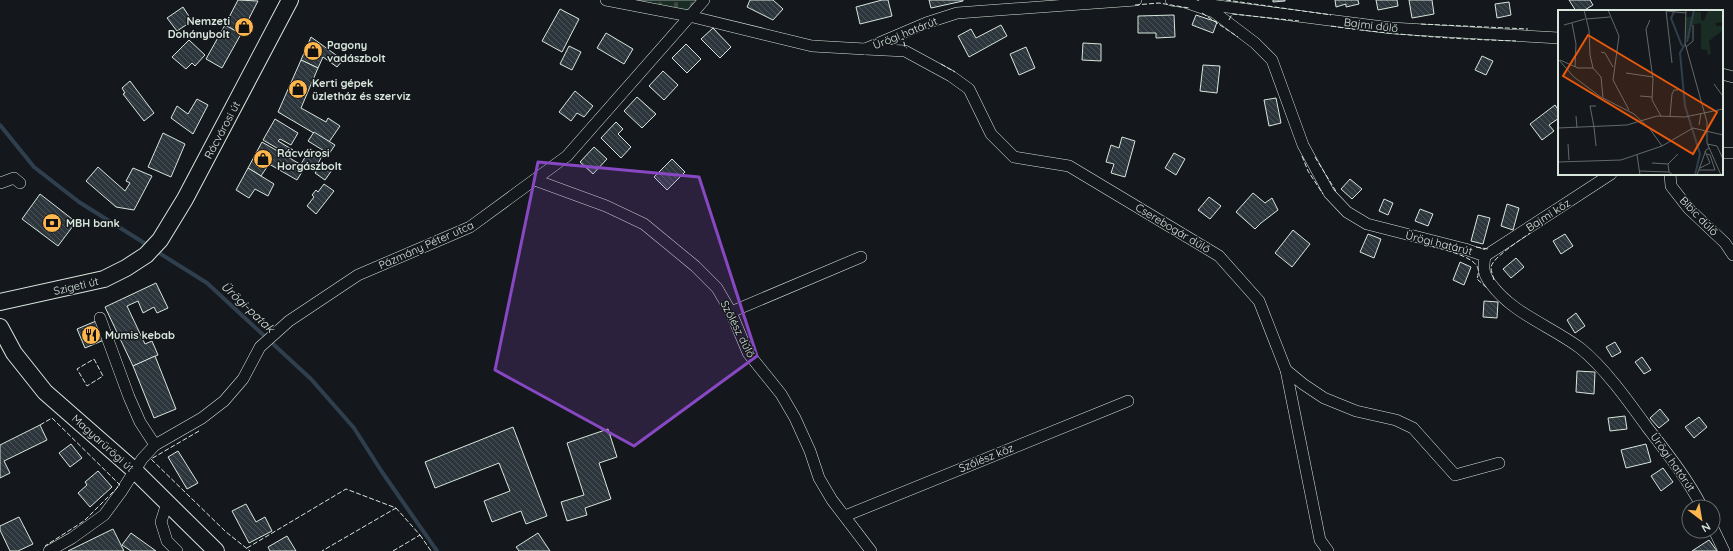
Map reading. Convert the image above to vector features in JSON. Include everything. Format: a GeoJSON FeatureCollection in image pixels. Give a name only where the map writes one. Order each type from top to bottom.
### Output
{"type":"FeatureCollection","features":[{"type":"Feature","properties":{"kind":"street","name":"Rácvárosi út"},"geometry":{"type":"LineString","coordinates":[[146,255],[160,240],[185,199],[290,0]]}},
{"type":"Feature","properties":{"kind":"street","name":"Ürögi határút"},"geometry":{"type":"LineString","coordinates":[[606,0],[689,16],[812,46],[865,49],[926,23],[957,13],[1136,0]]}},
{"type":"Feature","properties":{"kind":"street","name":"Pázmány Péter utca"},"geometry":{"type":"LineString","coordinates":[[49,551],[72,538],[104,515],[121,492],[142,458],[155,445],[202,418],[224,401],[243,379],[260,348],[289,321],[358,275],[470,227],[568,156],[704,0]]}},
{"type":"Feature","properties":{"kind":"street","name":"Ürögi határút"},"geometry":{"type":"LineString","coordinates":[[1171,0],[1185,2],[1214,12],[1256,43],[1272,60],[1303,145],[1329,193],[1347,212],[1367,224],[1465,248],[1485,256],[1483,269],[1491,284],[1527,315],[1580,349],[1597,365],[1626,397],[1682,471],[1698,499]]}},
{"type":"Feature","properties":{"kind":"street","name":"Bajmi dűlő"},"geometry":{"type":"LineString","coordinates":[[1185,2],[1391,28],[1558,38]]}},
{"type":"Feature","properties":{"kind":"street","name":"Cserebogár dűlő"},"geometry":{"type":"LineString","coordinates":[[865,49],[905,51],[952,76],[968,89],[991,134],[1014,157],[1069,166],[1219,256],[1259,301],[1286,370],[1320,540],[1328,551]]}},
{"type":"Feature","properties":{"kind":"street"},"geometry":{"type":"LineString","coordinates":[[1723,74],[1733,77]]}},
{"type":"Feature","properties":{"kind":"street","name":"Bajmi köz"},"geometry":{"type":"LineString","coordinates":[[1485,256],[1609,175]]}},
{"type":"Feature","properties":{"kind":"street","name":"Bíbic dűlő"},"geometry":{"type":"LineString","coordinates":[[1670,175],[1672,186],[1689,209],[1725,243],[1733,254]]}},
{"type":"Feature","properties":{"kind":"street"},"geometry":{"type":"LineString","coordinates":[[0,183],[14,178],[20,184]]}},
{"type":"Feature","properties":{"kind":"street","name":"Szőlész dűlő"},"geometry":{"type":"LineString","coordinates":[[536,180],[606,206],[644,224],[695,266],[717,288],[731,312],[748,353],[781,394],[795,418],[810,451],[819,478],[832,500],[871,551]]}},
{"type":"Feature","properties":{"kind":"street","name":"Szigeti út"},"geometry":{"type":"LineString","coordinates":[[0,302],[104,279],[126,268],[146,255]]}},
{"type":"Feature","properties":{"kind":"street"},"geometry":{"type":"LineString","coordinates":[[731,312],[861,257]]}},
{"type":"Feature","properties":{"kind":"street"},"geometry":{"type":"LineString","coordinates":[[100,318],[129,397],[140,422],[155,445]]}},
{"type":"Feature","properties":{"kind":"street","name":"Magyarürögi út"},"geometry":{"type":"LineString","coordinates":[[0,327],[14,353],[45,392],[134,470],[216,551]]}},
{"type":"Feature","properties":{"kind":"street"},"geometry":{"type":"LineString","coordinates":[[1286,370],[1324,398],[1356,411],[1396,420],[1413,428],[1455,476],[1499,463]]}},
{"type":"Feature","properties":{"kind":"street","name":"Szőlész köz"},"geometry":{"type":"LineString","coordinates":[[845,516],[1128,401]]}},
{"type":"Feature","properties":{"kind":"street"},"geometry":{"type":"LineString","coordinates":[[167,503],[161,522],[167,541],[177,551]]}},
{"type":"Feature","properties":{"kind":"street"},"geometry":{"type":"LineString","coordinates":[[1718,539],[1724,551]]}},
{"type":"Feature","properties":{"kind":"highlighted area"},"geometry":{"type":"Polygon","coordinates":[[[538,162],[699,177],[757,356],[634,446],[495,370],[538,162]]]}},
{"type":"Feature","properties":{"kind":"green space"},"geometry":{"type":"Polygon","coordinates":[[[606,0],[698,0],[686,16],[606,0]]]}},
{"type":"Feature","properties":{"kind":"building"},"geometry":{"type":"Polygon","coordinates":[[[238,0],[258,1],[241,34],[225,25],[238,0]]]}},
{"type":"Feature","properties":{"kind":"building"},"geometry":{"type":"Polygon","coordinates":[[[750,0],[773,0],[783,9],[773,20],[747,7],[750,0]]]}},
{"type":"Feature","properties":{"kind":"building"},"geometry":{"type":"Polygon","coordinates":[[[882,0],[888,0],[892,16],[860,24],[856,7],[882,0]]]}},
{"type":"Feature","properties":{"kind":"building"},"geometry":{"type":"Polygon","coordinates":[[[929,0],[963,0],[963,1],[931,8],[929,0]]]}},
{"type":"Feature","properties":{"kind":"building"},"geometry":{"type":"Polygon","coordinates":[[[1273,0],[1285,0],[1285,1],[1273,2],[1273,0]]]}},
{"type":"Feature","properties":{"kind":"building"},"geometry":{"type":"Polygon","coordinates":[[[1335,0],[1358,0],[1359,4],[1346,7],[1346,4],[1336,7],[1335,0]]]}},
{"type":"Feature","properties":{"kind":"building"},"geometry":{"type":"Polygon","coordinates":[[[1376,0],[1397,0],[1398,6],[1378,10],[1376,0]]]}},
{"type":"Feature","properties":{"kind":"building"},"geometry":{"type":"Polygon","coordinates":[[[1409,0],[1432,0],[1434,14],[1412,18],[1409,0]]]}},
{"type":"Feature","properties":{"kind":"building"},"geometry":{"type":"Polygon","coordinates":[[[1569,0],[1590,0],[1593,5],[1585,10],[1575,10],[1569,0]]]}},
{"type":"Feature","properties":{"kind":"building"},"geometry":{"type":"Polygon","coordinates":[[[1509,2],[1511,15],[1497,18],[1495,4],[1509,2]]]}},
{"type":"Feature","properties":{"kind":"building"},"geometry":{"type":"Polygon","coordinates":[[[183,7],[192,21],[177,31],[167,18],[183,7]]]}},
{"type":"Feature","properties":{"kind":"building"},"geometry":{"type":"Polygon","coordinates":[[[560,9],[579,19],[562,52],[542,41],[560,9]]]}},
{"type":"Feature","properties":{"kind":"building"},"geometry":{"type":"Polygon","coordinates":[[[1174,15],[1175,37],[1156,38],[1156,33],[1138,33],[1138,16],[1174,15]]]}},
{"type":"Feature","properties":{"kind":"building"},"geometry":{"type":"Polygon","coordinates":[[[1196,15],[1217,22],[1213,33],[1192,25],[1196,15]]]}},
{"type":"Feature","properties":{"kind":"building"},"geometry":{"type":"Polygon","coordinates":[[[225,25],[241,34],[222,68],[206,59],[225,25]]]}},
{"type":"Feature","properties":{"kind":"building"},"geometry":{"type":"Polygon","coordinates":[[[1001,25],[1007,36],[969,57],[958,36],[971,29],[976,38],[1001,25]]]}},
{"type":"Feature","properties":{"kind":"building"},"geometry":{"type":"Polygon","coordinates":[[[713,28],[731,47],[720,58],[701,39],[713,28]]]}},
{"type":"Feature","properties":{"kind":"building"},"geometry":{"type":"Polygon","coordinates":[[[606,33],[633,49],[624,64],[597,48],[606,33]]]}},
{"type":"Feature","properties":{"kind":"building"},"geometry":{"type":"Polygon","coordinates":[[[311,37],[343,60],[337,67],[323,57],[318,68],[301,60],[311,37]]]}},
{"type":"Feature","properties":{"kind":"building"},"geometry":{"type":"Polygon","coordinates":[[[189,40],[205,55],[195,66],[192,63],[186,69],[172,57],[189,40]]]}},
{"type":"Feature","properties":{"kind":"building"},"geometry":{"type":"Polygon","coordinates":[[[1083,43],[1101,44],[1101,61],[1082,60],[1083,43]]]}},
{"type":"Feature","properties":{"kind":"building"},"geometry":{"type":"Polygon","coordinates":[[[686,44],[701,59],[687,73],[672,58],[686,44]]]}},
{"type":"Feature","properties":{"kind":"building"},"geometry":{"type":"Polygon","coordinates":[[[569,46],[581,52],[572,70],[560,64],[569,46]]]}},
{"type":"Feature","properties":{"kind":"building"},"geometry":{"type":"Polygon","coordinates":[[[1026,47],[1035,68],[1019,75],[1010,54],[1026,47]]]}},
{"type":"Feature","properties":{"kind":"building"},"geometry":{"type":"Polygon","coordinates":[[[1482,56],[1493,61],[1486,75],[1475,70],[1482,56]]]}},
{"type":"Feature","properties":{"kind":"building"},"geometry":{"type":"Polygon","coordinates":[[[301,60],[318,68],[301,108],[326,122],[328,118],[340,126],[329,142],[278,112],[301,60]]]}},
{"type":"Feature","properties":{"kind":"building"},"geometry":{"type":"Polygon","coordinates":[[[1203,65],[1220,66],[1217,93],[1200,91],[1203,65]]]}},
{"type":"Feature","properties":{"kind":"building"},"geometry":{"type":"Polygon","coordinates":[[[663,71],[678,85],[664,100],[649,86],[663,71]]]}},
{"type":"Feature","properties":{"kind":"building"},"geometry":{"type":"Polygon","coordinates":[[[130,81],[154,113],[144,121],[123,94],[125,93],[122,88],[130,81]]]}},
{"type":"Feature","properties":{"kind":"building"},"geometry":{"type":"Polygon","coordinates":[[[575,91],[593,106],[584,117],[577,113],[571,121],[559,112],[575,91]]]}},
{"type":"Feature","properties":{"kind":"building"},"geometry":{"type":"Polygon","coordinates":[[[637,97],[656,114],[642,128],[624,111],[637,97]]]}},
{"type":"Feature","properties":{"kind":"building"},"geometry":{"type":"Polygon","coordinates":[[[1276,98],[1281,123],[1269,126],[1264,100],[1276,98]]]}},
{"type":"Feature","properties":{"kind":"building"},"geometry":{"type":"Polygon","coordinates":[[[197,99],[208,105],[193,134],[171,118],[177,106],[188,114],[197,99]]]}},
{"type":"Feature","properties":{"kind":"building"},"geometry":{"type":"Polygon","coordinates":[[[1555,105],[1558,110],[1558,119],[1549,125],[1554,131],[1542,140],[1530,124],[1555,105]]]}},
{"type":"Feature","properties":{"kind":"building"},"geometry":{"type":"Polygon","coordinates":[[[275,119],[298,133],[291,145],[280,139],[278,141],[293,150],[289,155],[263,140],[275,119]]]}},
{"type":"Feature","properties":{"kind":"building"},"geometry":{"type":"Polygon","coordinates":[[[616,122],[623,129],[618,134],[631,147],[621,158],[601,138],[616,122]]]}},
{"type":"Feature","properties":{"kind":"building"},"geometry":{"type":"Polygon","coordinates":[[[314,132],[335,145],[329,154],[308,141],[314,132]]]}},
{"type":"Feature","properties":{"kind":"building"},"geometry":{"type":"Polygon","coordinates":[[[163,133],[185,144],[171,177],[148,167],[163,133]]]}},
{"type":"Feature","properties":{"kind":"building"},"geometry":{"type":"Polygon","coordinates":[[[1122,137],[1135,141],[1125,177],[1111,173],[1114,164],[1106,162],[1111,145],[1119,148],[1122,137]]]}},
{"type":"Feature","properties":{"kind":"building"},"geometry":{"type":"Polygon","coordinates":[[[262,142],[305,167],[297,180],[269,164],[261,176],[248,168],[262,142]]]}},
{"type":"Feature","properties":{"kind":"building"},"geometry":{"type":"Polygon","coordinates":[[[594,147],[607,159],[593,174],[580,162],[594,147]]]}},
{"type":"Feature","properties":{"kind":"building"},"geometry":{"type":"Polygon","coordinates":[[[310,149],[322,156],[314,171],[301,164],[310,149]]]}},
{"type":"Feature","properties":{"kind":"building"},"geometry":{"type":"Polygon","coordinates":[[[1174,153],[1185,159],[1176,175],[1165,168],[1174,153]]]}},
{"type":"Feature","properties":{"kind":"building"},"geometry":{"type":"Polygon","coordinates":[[[672,159],[685,172],[667,190],[654,177],[672,159]]]}},
{"type":"Feature","properties":{"kind":"building"},"geometry":{"type":"Polygon","coordinates":[[[322,163],[332,170],[325,180],[315,173],[322,163]]]}},
{"type":"Feature","properties":{"kind":"building"},"geometry":{"type":"Polygon","coordinates":[[[98,167],[125,191],[130,183],[126,181],[133,168],[152,176],[134,210],[116,207],[86,181],[98,167]]]}},
{"type":"Feature","properties":{"kind":"building"},"geometry":{"type":"Polygon","coordinates":[[[248,168],[274,184],[268,196],[255,189],[249,198],[236,190],[248,168]]]}},
{"type":"Feature","properties":{"kind":"building"},"geometry":{"type":"Polygon","coordinates":[[[1350,179],[1362,189],[1352,199],[1341,189],[1350,179]]]}},
{"type":"Feature","properties":{"kind":"building"},"geometry":{"type":"Polygon","coordinates":[[[324,184],[334,191],[316,214],[307,206],[314,197],[312,195],[316,190],[318,192],[324,184]]]}},
{"type":"Feature","properties":{"kind":"building"},"geometry":{"type":"Polygon","coordinates":[[[1253,193],[1265,203],[1272,198],[1278,210],[1255,229],[1236,212],[1253,193]]]}},
{"type":"Feature","properties":{"kind":"building"},"geometry":{"type":"Polygon","coordinates":[[[40,194],[76,222],[58,246],[22,219],[40,194]]]}},
{"type":"Feature","properties":{"kind":"building"},"geometry":{"type":"Polygon","coordinates":[[[1209,197],[1221,206],[1210,219],[1198,210],[1209,197]]]}},
{"type":"Feature","properties":{"kind":"building"},"geometry":{"type":"Polygon","coordinates":[[[1384,199],[1393,203],[1388,215],[1379,211],[1384,199]]]}},
{"type":"Feature","properties":{"kind":"building"},"geometry":{"type":"Polygon","coordinates":[[[1507,204],[1519,208],[1513,230],[1501,226],[1507,204]]]}},
{"type":"Feature","properties":{"kind":"building"},"geometry":{"type":"Polygon","coordinates":[[[1420,209],[1433,214],[1428,226],[1415,221],[1420,209]]]}},
{"type":"Feature","properties":{"kind":"building"},"geometry":{"type":"Polygon","coordinates":[[[1478,215],[1490,218],[1483,244],[1471,241],[1478,215]]]}},
{"type":"Feature","properties":{"kind":"building"},"geometry":{"type":"Polygon","coordinates":[[[1293,230],[1310,244],[1292,267],[1275,253],[1293,230]]]}},
{"type":"Feature","properties":{"kind":"building"},"geometry":{"type":"Polygon","coordinates":[[[1368,234],[1381,239],[1374,258],[1360,252],[1368,234]]]}},
{"type":"Feature","properties":{"kind":"building"},"geometry":{"type":"Polygon","coordinates":[[[1565,234],[1573,246],[1561,254],[1553,241],[1565,234]]]}},
{"type":"Feature","properties":{"kind":"building"},"geometry":{"type":"Polygon","coordinates":[[[1516,258],[1524,267],[1511,278],[1503,269],[1516,258]]]}},
{"type":"Feature","properties":{"kind":"building"},"geometry":{"type":"Polygon","coordinates":[[[1460,262],[1471,267],[1464,285],[1453,280],[1460,262]]]}},
{"type":"Feature","properties":{"kind":"building"},"geometry":{"type":"Polygon","coordinates":[[[156,283],[168,308],[157,313],[154,307],[143,313],[138,301],[127,306],[145,344],[152,341],[158,355],[133,366],[105,307],[156,283]]]}},
{"type":"Feature","properties":{"kind":"building"},"geometry":{"type":"Polygon","coordinates":[[[1484,301],[1498,302],[1497,318],[1483,317],[1484,301]]]}},
{"type":"Feature","properties":{"kind":"building"},"geometry":{"type":"Polygon","coordinates":[[[1576,313],[1585,326],[1575,333],[1567,320],[1576,313]]]}},
{"type":"Feature","properties":{"kind":"building"},"geometry":{"type":"Polygon","coordinates":[[[96,321],[104,340],[85,348],[77,329],[96,321]]]}},
{"type":"Feature","properties":{"kind":"building"},"geometry":{"type":"Polygon","coordinates":[[[1615,342],[1621,352],[1612,357],[1606,347],[1615,342]]]}},
{"type":"Feature","properties":{"kind":"building"},"geometry":{"type":"Polygon","coordinates":[[[155,356],[176,409],[154,418],[133,366],[155,356]]]}},
{"type":"Feature","properties":{"kind":"building"},"geometry":{"type":"Polygon","coordinates":[[[1642,357],[1651,370],[1644,374],[1635,362],[1642,357]]]}},
{"type":"Feature","properties":{"kind":"building"},"geometry":{"type":"Polygon","coordinates":[[[1577,371],[1595,372],[1594,394],[1576,392],[1577,371]]]}},
{"type":"Feature","properties":{"kind":"building"},"geometry":{"type":"Polygon","coordinates":[[[1660,409],[1669,420],[1659,428],[1650,418],[1660,409]]]}},
{"type":"Feature","properties":{"kind":"building"},"geometry":{"type":"Polygon","coordinates":[[[1625,416],[1627,429],[1610,431],[1608,418],[1625,416]]]}},
{"type":"Feature","properties":{"kind":"building"},"geometry":{"type":"Polygon","coordinates":[[[1699,417],[1707,427],[1694,438],[1685,427],[1699,417]]]}},
{"type":"Feature","properties":{"kind":"building"},"geometry":{"type":"Polygon","coordinates":[[[40,425],[47,440],[4,461],[10,473],[0,478],[0,445],[40,425]]]}},
{"type":"Feature","properties":{"kind":"building"},"geometry":{"type":"Polygon","coordinates":[[[513,427],[547,516],[526,524],[521,511],[492,522],[484,501],[510,491],[499,463],[435,488],[425,462],[513,427]]]}},
{"type":"Feature","properties":{"kind":"building"},"geometry":{"type":"Polygon","coordinates":[[[608,429],[617,457],[599,463],[611,499],[585,508],[587,515],[567,521],[561,502],[584,495],[567,443],[608,429]]]}},
{"type":"Feature","properties":{"kind":"building"},"geometry":{"type":"Polygon","coordinates":[[[71,444],[82,458],[70,467],[59,453],[71,444]]]}},
{"type":"Feature","properties":{"kind":"building"},"geometry":{"type":"Polygon","coordinates":[[[1646,444],[1651,462],[1626,468],[1621,450],[1646,444]]]}},
{"type":"Feature","properties":{"kind":"building"},"geometry":{"type":"Polygon","coordinates":[[[178,451],[198,483],[187,489],[168,457],[178,451]]]}},
{"type":"Feature","properties":{"kind":"building"},"geometry":{"type":"Polygon","coordinates":[[[1663,468],[1673,482],[1661,491],[1651,476],[1663,468]]]}},
{"type":"Feature","properties":{"kind":"building"},"geometry":{"type":"Polygon","coordinates":[[[98,471],[112,487],[90,507],[78,493],[87,485],[85,482],[98,471]]]}},
{"type":"Feature","properties":{"kind":"building"},"geometry":{"type":"Polygon","coordinates":[[[246,504],[256,522],[265,517],[272,531],[249,543],[232,511],[246,504]]]}},
{"type":"Feature","properties":{"kind":"building"},"geometry":{"type":"Polygon","coordinates":[[[19,517],[33,544],[18,551],[10,551],[0,530],[0,526],[19,517]]]}},
{"type":"Feature","properties":{"kind":"building"},"geometry":{"type":"Polygon","coordinates":[[[113,529],[124,551],[68,551],[113,529]]]}},
{"type":"Feature","properties":{"kind":"building"},"geometry":{"type":"Polygon","coordinates":[[[131,533],[156,551],[131,551],[122,545],[131,533]]]}},
{"type":"Feature","properties":{"kind":"building"},"geometry":{"type":"Polygon","coordinates":[[[538,533],[550,551],[519,551],[516,547],[538,533]]]}},
{"type":"Feature","properties":{"kind":"building"},"geometry":{"type":"Polygon","coordinates":[[[287,536],[296,551],[270,551],[268,547],[287,536]]]}},
{"type":"Feature","properties":{"kind":"building"},"geometry":{"type":"Polygon","coordinates":[[[1709,540],[1717,551],[1692,551],[1709,540]]]}},
{"type":"Feature","properties":{"kind":"waterway","name":"Ürögi-patak"},"geometry":{"type":"LineString","coordinates":[[0,125],[34,167],[79,202],[149,246]]}},
{"type":"Feature","properties":{"kind":"waterway","name":"Ürögi-patak"},"geometry":{"type":"LineString","coordinates":[[156,251],[207,283],[311,379],[354,428],[382,472],[437,551]]}},
{"type":"Feature","properties":{"kind":"fence"},"geometry":{"type":"LineString","coordinates":[[1226,0],[1331,15]]}},
{"type":"Feature","properties":{"kind":"fence"},"geometry":{"type":"LineString","coordinates":[[1135,5],[1159,3],[1189,8]]}},
{"type":"Feature","properties":{"kind":"fence"},"geometry":{"type":"LineString","coordinates":[[1202,13],[1238,37]]}},
{"type":"Feature","properties":{"kind":"fence"},"geometry":{"type":"LineString","coordinates":[[1229,20],[1232,14],[1299,21]]}},
{"type":"Feature","properties":{"kind":"fence"},"geometry":{"type":"LineString","coordinates":[[1421,24],[1528,29]]}},
{"type":"Feature","properties":{"kind":"fence"},"geometry":{"type":"LineString","coordinates":[[1331,26],[1424,36],[1516,41]]}},
{"type":"Feature","properties":{"kind":"fence"},"geometry":{"type":"LineString","coordinates":[[906,37],[903,38],[905,47],[907,48]]}},
{"type":"Feature","properties":{"kind":"fence"},"geometry":{"type":"LineString","coordinates":[[941,64],[955,72]]}},
{"type":"Feature","properties":{"kind":"fence"},"geometry":{"type":"LineString","coordinates":[[1302,156],[1308,171],[1323,194]]}},
{"type":"Feature","properties":{"kind":"fence"},"geometry":{"type":"LineString","coordinates":[[1315,157],[1337,193]]}},
{"type":"Feature","properties":{"kind":"fence"},"geometry":{"type":"LineString","coordinates":[[1494,280],[1491,269],[1493,263],[1502,253],[1530,233]]}},
{"type":"Feature","properties":{"kind":"fence"},"geometry":{"type":"LineString","coordinates":[[1426,245],[1447,250],[1471,260],[1476,264],[1478,269],[1477,279],[1487,288]]}},
{"type":"Feature","properties":{"kind":"fence"},"geometry":{"type":"LineString","coordinates":[[1476,247],[1488,249]]}},
{"type":"Feature","properties":{"kind":"fence"},"geometry":{"type":"LineString","coordinates":[[94,359],[103,376],[87,386],[77,369],[94,359]]}},
{"type":"Feature","properties":{"kind":"fence"},"geometry":{"type":"LineString","coordinates":[[40,425],[52,418],[120,485],[84,521],[45,546]]}},
{"type":"Feature","properties":{"kind":"fence"},"geometry":{"type":"LineString","coordinates":[[199,431],[151,459],[226,532],[250,551]]}},
{"type":"Feature","properties":{"kind":"fence"},"geometry":{"type":"LineString","coordinates":[[247,548],[346,489],[396,508],[322,551]]}},
{"type":"Feature","properties":{"kind":"fence"},"geometry":{"type":"LineString","coordinates":[[393,551],[420,535],[396,508]]}},
{"type":"Feature","properties":{"kind":"fence"},"geometry":{"type":"LineString","coordinates":[[420,535],[431,551]]}},
{"type":"Feature","properties":{"kind":"place","name":"Nemzeti Dohánybolt"},"geometry":{"type":"Point","coordinates":[244,27]}},
{"type":"Feature","properties":{"kind":"place","name":"Pagony vadászbolt"},"geometry":{"type":"Point","coordinates":[313,51]}},
{"type":"Feature","properties":{"kind":"place","name":"Kerti gépek üzletház és szerviz"},"geometry":{"type":"Point","coordinates":[298,89]}},
{"type":"Feature","properties":{"kind":"place","name":"Rácvárosi Horgászbolt"},"geometry":{"type":"Point","coordinates":[263,159]}},
{"type":"Feature","properties":{"kind":"place","name":"MBH bank"},"geometry":{"type":"Point","coordinates":[52,223]}},
{"type":"Feature","properties":{"kind":"place","name":"Mumis kebab"},"geometry":{"type":"Point","coordinates":[91,335]}}]}
